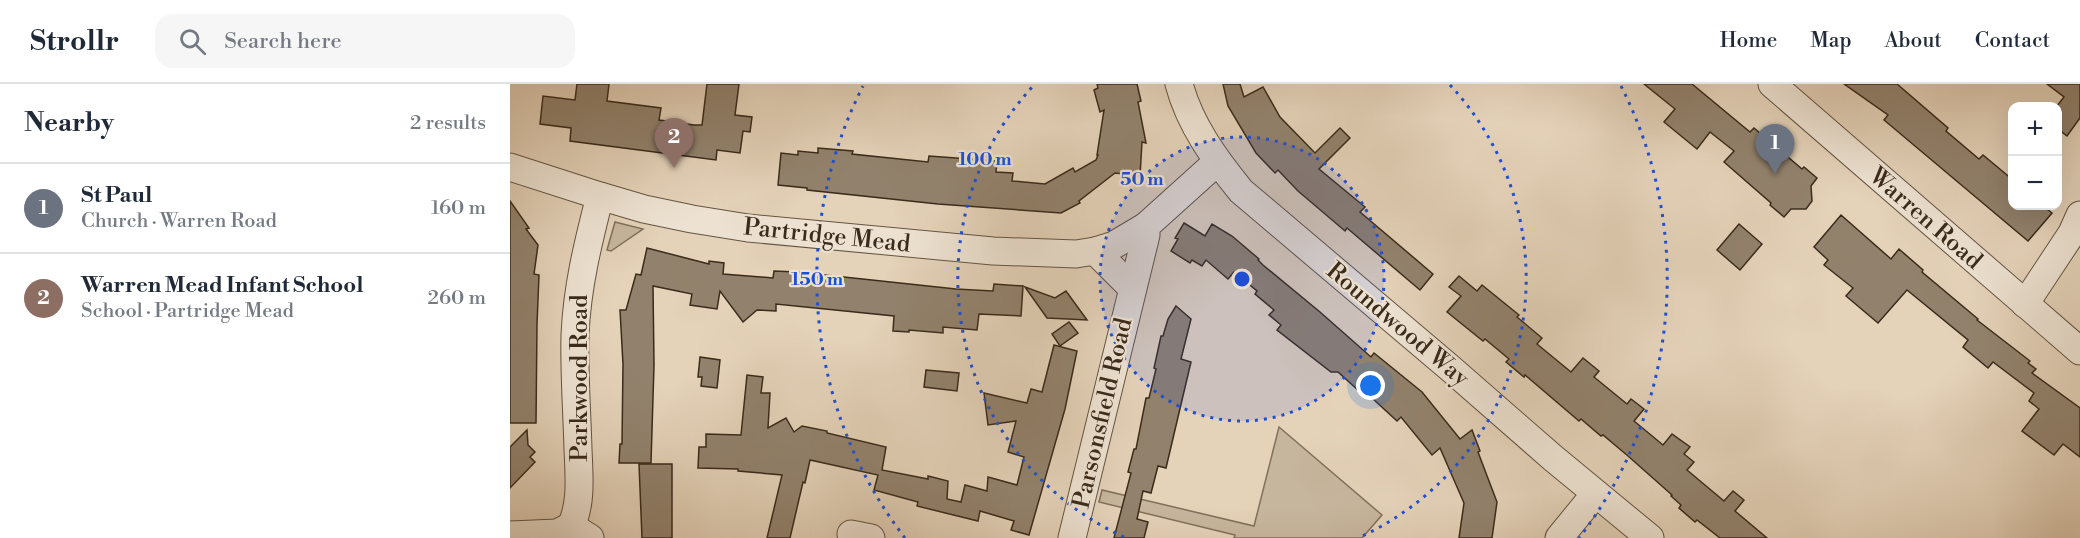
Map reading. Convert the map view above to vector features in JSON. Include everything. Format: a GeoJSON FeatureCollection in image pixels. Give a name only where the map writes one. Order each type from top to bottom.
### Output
{"type":"FeatureCollection","features":[{"type":"Feature","properties":{"kind":"street","name":"Roundwood Way"},"geometry":{"type":"LineString","coordinates":[[1179,84],[1197,131],[1217,162],[1241,191],[1595,494],[1650,538]]}},
{"type":"Feature","properties":{"kind":"street","name":"Warren Road"},"geometry":{"type":"LineString","coordinates":[[1772,84],[2080,351]]}},
{"type":"Feature","properties":{"kind":"street"},"geometry":{"type":"LineString","coordinates":[[1146,226],[1217,162]]}},
{"type":"Feature","properties":{"kind":"street","name":"Partridge Mead"},"geometry":{"type":"LineString","coordinates":[[510,167],[654,211],[748,228],[993,251],[1056,255],[1095,251],[1114,244],[1146,226]]}},
{"type":"Feature","properties":{"kind":"street","name":"Parkwood Road"},"geometry":{"type":"LineString","coordinates":[[580,532],[577,512],[579,476],[575,336],[579,285],[600,196]]}},
{"type":"Feature","properties":{"kind":"street"},"geometry":{"type":"LineString","coordinates":[[2025,304],[2072,233],[2080,215]]}},
{"type":"Feature","properties":{"kind":"street","name":"Parsonsfield Road"},"geometry":{"type":"LineString","coordinates":[[1072,538],[1146,236],[1146,226]]}},
{"type":"Feature","properties":{"kind":"street","name":"Parsonsfield Road"},"geometry":{"type":"LineString","coordinates":[[1095,251],[1132,288]]}},
{"type":"Feature","properties":{"kind":"street"},"geometry":{"type":"LineString","coordinates":[[1559,538],[1595,494]]}},
{"type":"Feature","properties":{"kind":"street"},"geometry":{"type":"LineString","coordinates":[[510,535],[580,532]]}},
{"type":"Feature","properties":{"kind":"shaded area"},"geometry":{"type":"Polygon","coordinates":[[[615,222],[643,229],[611,251],[607,250],[615,222]]]}},
{"type":"Feature","properties":{"kind":"shaded area"},"geometry":{"type":"Polygon","coordinates":[[[1279,427],[1382,515],[1362,538],[1234,538],[1235,535],[1099,502],[1102,490],[1254,526],[1279,427]]]}},
{"type":"Feature","properties":{"kind":"building"},"geometry":{"type":"Polygon","coordinates":[[[577,84],[609,84],[607,101],[661,108],[659,120],[702,125],[707,84],[739,84],[735,115],[752,117],[750,132],[743,131],[740,153],[717,150],[716,160],[570,141],[571,128],[540,124],[543,96],[575,100],[577,84]]]}},
{"type":"Feature","properties":{"kind":"building"},"geometry":{"type":"Polygon","coordinates":[[[1097,84],[1137,84],[1146,143],[1142,142],[1140,176],[1115,173],[1079,201],[1080,203],[1061,213],[938,204],[778,185],[781,153],[798,155],[798,151],[818,153],[818,148],[928,162],[929,156],[997,161],[996,172],[1013,173],[1012,181],[1045,184],[1073,168],[1075,172],[1096,160],[1104,110],[1100,112],[1094,90],[1098,88],[1097,84]]]}},
{"type":"Feature","properties":{"kind":"building"},"geometry":{"type":"Polygon","coordinates":[[[1223,84],[1240,84],[1244,97],[1263,87],[1280,117],[1315,153],[1340,128],[1350,138],[1319,169],[1365,207],[1360,212],[1433,274],[1420,290],[1347,228],[1345,231],[1298,191],[1278,170],[1275,173],[1256,153],[1228,106],[1223,84]]]}},
{"type":"Feature","properties":{"kind":"building"},"geometry":{"type":"Polygon","coordinates":[[[1644,84],[1692,84],[1750,132],[1754,128],[1802,169],[1804,167],[1817,178],[1811,186],[1812,201],[1806,209],[1791,209],[1784,217],[1724,162],[1734,151],[1710,132],[1697,149],[1664,122],[1675,109],[1644,84]]]}},
{"type":"Feature","properties":{"kind":"building"},"geometry":{"type":"Polygon","coordinates":[[[1844,84],[1897,84],[1948,128],[1946,131],[1979,159],[1983,155],[2008,176],[2008,210],[2048,210],[2052,213],[2028,241],[1884,120],[1888,115],[1844,84]]]}},
{"type":"Feature","properties":{"kind":"building"},"geometry":{"type":"Polygon","coordinates":[[[2047,84],[2080,84],[2080,118],[2067,136],[2062,132],[2062,102],[2060,102],[2064,97],[2047,84]]]}},
{"type":"Feature","properties":{"kind":"building"},"geometry":{"type":"Polygon","coordinates":[[[510,201],[538,245],[534,274],[539,275],[536,423],[510,423],[510,201]]]}},
{"type":"Feature","properties":{"kind":"building"},"geometry":{"type":"Polygon","coordinates":[[[1841,215],[1891,259],[1899,249],[1977,320],[2030,361],[2028,363],[2036,369],[2032,373],[2080,408],[2080,457],[2063,444],[2054,455],[2022,431],[2039,409],[2029,401],[2034,393],[1993,362],[1988,368],[1963,347],[1968,340],[1907,290],[1878,323],[1846,296],[1853,288],[1824,265],[1828,260],[1814,247],[1841,215]]]}},
{"type":"Feature","properties":{"kind":"building"},"geometry":{"type":"Polygon","coordinates":[[[1184,223],[1205,236],[1212,224],[1232,236],[1371,357],[1374,353],[1422,392],[1460,439],[1472,430],[1497,502],[1492,538],[1459,538],[1464,503],[1440,448],[1432,455],[1401,417],[1397,421],[1360,387],[1358,390],[1338,372],[1331,372],[1277,330],[1281,325],[1269,315],[1274,310],[1255,294],[1257,291],[1234,272],[1228,279],[1206,260],[1202,266],[1192,260],[1190,263],[1171,251],[1178,239],[1175,238],[1184,223]]]}},
{"type":"Feature","properties":{"kind":"building"},"geometry":{"type":"Polygon","coordinates":[[[1739,224],[1762,244],[1740,270],[1717,250],[1739,224]]]}},
{"type":"Feature","properties":{"kind":"building"},"geometry":{"type":"Polygon","coordinates":[[[647,248],[709,264],[709,261],[724,263],[723,274],[773,278],[774,271],[797,272],[993,291],[994,284],[1023,286],[1021,316],[979,314],[977,330],[943,327],[943,333],[909,330],[909,332],[893,331],[894,316],[776,304],[776,311],[757,310],[743,322],[720,291],[717,309],[690,305],[692,294],[653,286],[654,365],[651,463],[619,463],[620,444],[622,444],[623,364],[620,310],[626,310],[636,274],[641,275],[647,248]]]}},
{"type":"Feature","properties":{"kind":"building"},"geometry":{"type":"Polygon","coordinates":[[[1459,276],[1477,291],[1482,285],[1519,315],[1517,317],[1542,338],[1537,344],[1571,372],[1583,358],[1599,371],[1594,377],[1627,404],[1631,399],[1644,409],[1634,421],[1663,445],[1672,434],[1690,447],[1684,454],[1694,462],[1687,470],[1724,501],[1733,491],[1744,500],[1735,511],[1767,538],[1720,538],[1697,520],[1695,522],[1679,508],[1681,505],[1672,495],[1628,456],[1581,419],[1579,421],[1525,375],[1524,377],[1506,362],[1509,359],[1485,339],[1483,341],[1447,312],[1461,296],[1449,287],[1459,276]]]}},
{"type":"Feature","properties":{"kind":"building"},"geometry":{"type":"Polygon","coordinates":[[[1025,287],[1055,298],[1066,291],[1087,320],[1047,318],[1025,287]]]}},
{"type":"Feature","properties":{"kind":"building"},"geometry":{"type":"Polygon","coordinates":[[[1176,306],[1191,319],[1181,359],[1191,362],[1166,468],[1158,466],[1151,493],[1143,491],[1137,519],[1148,522],[1144,538],[1114,538],[1131,473],[1128,472],[1134,449],[1136,449],[1146,398],[1149,398],[1156,369],[1154,368],[1161,336],[1176,306]]]}},
{"type":"Feature","properties":{"kind":"building"},"geometry":{"type":"Polygon","coordinates":[[[1069,322],[1078,333],[1060,346],[1052,334],[1069,322]]]}},
{"type":"Feature","properties":{"kind":"building"},"geometry":{"type":"Polygon","coordinates":[[[1054,345],[1077,351],[1065,409],[1029,535],[1011,530],[1014,521],[980,511],[978,521],[917,506],[918,502],[874,490],[878,475],[810,460],[790,538],[767,538],[782,475],[738,471],[738,469],[698,468],[699,447],[706,447],[706,434],[741,435],[747,375],[763,377],[761,393],[770,393],[768,428],[786,418],[794,432],[802,426],[886,447],[882,470],[948,481],[947,499],[961,502],[965,485],[987,491],[988,477],[1017,485],[1024,457],[1008,452],[1016,421],[988,425],[984,393],[1027,403],[1031,389],[1042,392],[1054,345]]]}},
{"type":"Feature","properties":{"kind":"building"},"geometry":{"type":"Polygon","coordinates":[[[700,357],[720,360],[717,388],[701,386],[702,377],[698,377],[700,357]]]}},
{"type":"Feature","properties":{"kind":"building"},"geometry":{"type":"Polygon","coordinates":[[[926,370],[959,373],[957,391],[924,387],[926,370]]]}},
{"type":"Feature","properties":{"kind":"building"},"geometry":{"type":"Polygon","coordinates":[[[527,430],[528,445],[535,452],[530,457],[535,462],[510,488],[510,447],[527,430]]]}},
{"type":"Feature","properties":{"kind":"building"},"geometry":{"type":"Polygon","coordinates":[[[639,464],[672,464],[672,538],[642,538],[639,464]]]}},
{"type":"Feature","properties":{"kind":"place","name":"Warren Mead Infant School"},"geometry":{"type":"Point","coordinates":[674,168]}},
{"type":"Feature","properties":{"kind":"place","name":"St Paul"},"geometry":{"type":"Point","coordinates":[1775,174]}}]}
